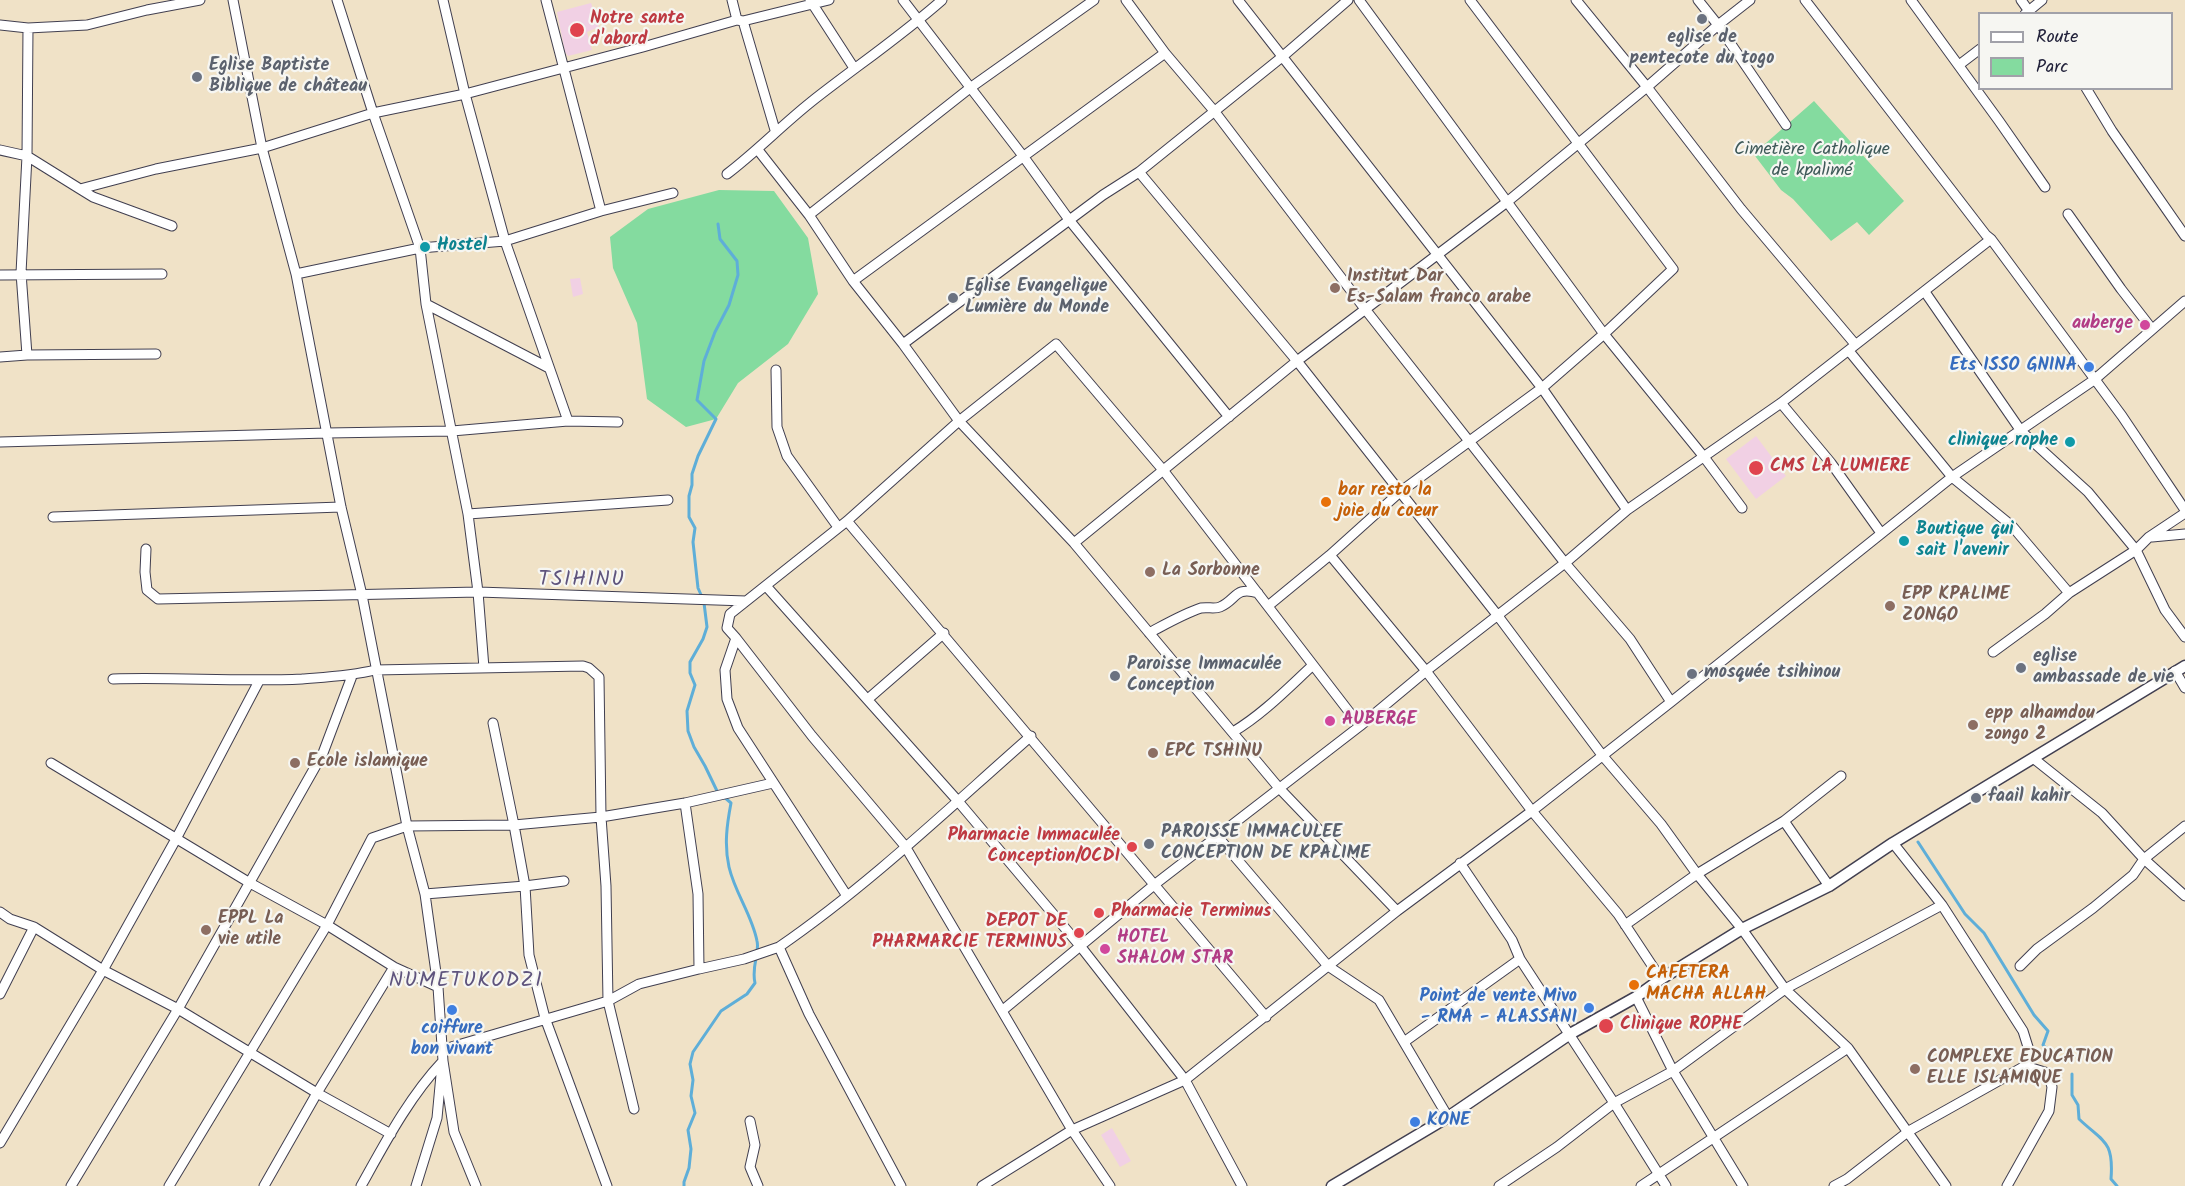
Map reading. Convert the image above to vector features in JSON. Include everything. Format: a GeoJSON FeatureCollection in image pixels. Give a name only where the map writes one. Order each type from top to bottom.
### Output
{"type":"FeatureCollection","features":[{"type":"Feature","properties":{"kind":"street"},"geometry":{"type":"LineString","coordinates":[[144,0],[147,10]]}},
{"type":"Feature","properties":{"kind":"street"},"geometry":{"type":"LineString","coordinates":[[0,25],[28,28],[87,25],[200,0]]}},
{"type":"Feature","properties":{"kind":"street"},"geometry":{"type":"LineString","coordinates":[[233,0],[262,148],[296,274],[341,507],[362,595],[407,826],[425,894],[438,987],[441,1050],[454,1132],[476,1186]]}},
{"type":"Feature","properties":{"kind":"street"},"geometry":{"type":"LineString","coordinates":[[337,0],[420,248],[426,304],[468,514],[478,592],[484,668]]}},
{"type":"Feature","properties":{"kind":"street"},"geometry":{"type":"LineString","coordinates":[[443,0],[465,94],[505,241],[568,421]]}},
{"type":"Feature","properties":{"kind":"street"},"geometry":{"type":"LineString","coordinates":[[546,0],[601,211]]}},
{"type":"Feature","properties":{"kind":"street"},"geometry":{"type":"LineString","coordinates":[[732,0],[775,130]]}},
{"type":"Feature","properties":{"kind":"street"},"geometry":{"type":"LineString","coordinates":[[80,189],[156,169],[262,148],[373,113],[465,94],[740,20],[811,2],[829,0]]}},
{"type":"Feature","properties":{"kind":"street"},"geometry":{"type":"LineString","coordinates":[[903,0],[1023,156],[1070,222],[1229,417]]}},
{"type":"Feature","properties":{"kind":"street"},"geometry":{"type":"LineString","coordinates":[[726,174],[758,150],[775,130],[942,0]]}},
{"type":"Feature","properties":{"kind":"street"},"geometry":{"type":"LineString","coordinates":[[809,215],[970,88],[1094,0]]}},
{"type":"Feature","properties":{"kind":"street"},"geometry":{"type":"LineString","coordinates":[[1126,0],[1165,54],[1215,112],[1365,309],[1565,563],[1630,639],[1671,702]]}},
{"type":"Feature","properties":{"kind":"street"},"geometry":{"type":"LineString","coordinates":[[1238,0],[1542,388],[1627,510]]}},
{"type":"Feature","properties":{"kind":"street"},"geometry":{"type":"LineString","coordinates":[[903,344],[1070,222],[1103,195],[1139,172],[1282,57],[1348,0]]}},
{"type":"Feature","properties":{"kind":"street"},"geometry":{"type":"LineString","coordinates":[[1359,0],[1604,334],[1704,457],[1742,508]]}},
{"type":"Feature","properties":{"kind":"street"},"geometry":{"type":"LineString","coordinates":[[1268,606],[1330,555],[1400,492],[1542,388],[1604,334],[1673,268],[1470,0]]}},
{"type":"Feature","properties":{"kind":"street"},"geometry":{"type":"LineString","coordinates":[[1576,0],[1852,347],[1952,477],[2012,526],[2069,593]]}},
{"type":"Feature","properties":{"kind":"street"},"geometry":{"type":"LineString","coordinates":[[1698,0],[1718,25],[1786,125]]}},
{"type":"Feature","properties":{"kind":"street"},"geometry":{"type":"LineString","coordinates":[[1074,543],[1297,362],[1507,202],[1750,0]]}},
{"type":"Feature","properties":{"kind":"street"},"geometry":{"type":"LineString","coordinates":[[1805,0],[1991,239],[2122,416],[2185,511],[2149,537],[2136,550],[2069,593],[2045,614],[1993,652]]}},
{"type":"Feature","properties":{"kind":"street"},"geometry":{"type":"LineString","coordinates":[[1911,0],[2045,187]]}},
{"type":"Feature","properties":{"kind":"street"},"geometry":{"type":"LineString","coordinates":[[2030,12],[2042,0]]}},
{"type":"Feature","properties":{"kind":"street"},"geometry":{"type":"LineString","coordinates":[[811,2],[854,68]]}},
{"type":"Feature","properties":{"kind":"street"},"geometry":{"type":"LineString","coordinates":[[27,355],[21,273],[27,156],[28,28]]}},
{"type":"Feature","properties":{"kind":"street"},"geometry":{"type":"LineString","coordinates":[[1959,65],[1978,51]]}},
{"type":"Feature","properties":{"kind":"street"},"geometry":{"type":"LineString","coordinates":[[853,281],[1165,54]]}},
{"type":"Feature","properties":{"kind":"street"},"geometry":{"type":"LineString","coordinates":[[2087,90],[2112,131],[2185,236]]}},
{"type":"Feature","properties":{"kind":"street"},"geometry":{"type":"LineString","coordinates":[[0,150],[27,156],[93,197],[172,226]]}},
{"type":"Feature","properties":{"kind":"street"},"geometry":{"type":"LineString","coordinates":[[758,150],[809,215],[853,281],[903,344],[959,421],[1074,543],[1279,788],[1397,911]]}},
{"type":"Feature","properties":{"kind":"street"},"geometry":{"type":"LineString","coordinates":[[1139,172],[1297,362],[1400,492],[1498,616],[1602,755],[1661,824],[1696,874],[1742,929],[1785,989],[1848,1048],[1946,1186]]}},
{"type":"Feature","properties":{"kind":"street"},"geometry":{"type":"LineString","coordinates":[[296,274],[420,248],[505,241],[601,211],[673,193]]}},
{"type":"Feature","properties":{"kind":"street"},"geometry":{"type":"LineString","coordinates":[[2068,214],[2152,329]]}},
{"type":"Feature","properties":{"kind":"street"},"geometry":{"type":"LineString","coordinates":[[1003,1010],[1154,885],[1360,726],[1426,671],[1565,563],[1627,510],[1781,403],[1991,239]]}},
{"type":"Feature","properties":{"kind":"street"},"geometry":{"type":"LineString","coordinates":[[0,275],[21,273],[162,274]]}},
{"type":"Feature","properties":{"kind":"street"},"geometry":{"type":"LineString","coordinates":[[1925,292],[2021,431],[2088,492],[2136,550],[2165,610],[2185,637]]}},
{"type":"Feature","properties":{"kind":"street"},"geometry":{"type":"LineString","coordinates":[[982,1186],[992,1184],[1072,1130],[1185,1080],[1397,911],[1532,811],[1671,702],[1952,477],[2094,380],[2185,302]]}},
{"type":"Feature","properties":{"kind":"street"},"geometry":{"type":"LineString","coordinates":[[426,304],[549,369]]}},
{"type":"Feature","properties":{"kind":"street"},"geometry":{"type":"LineString","coordinates":[[1110,1186],[1072,1130],[905,846],[812,736],[727,628],[730,614],[848,521],[959,421],[1056,344],[1163,470],[1360,726]]}},
{"type":"Feature","properties":{"kind":"street"},"geometry":{"type":"LineString","coordinates":[[0,357],[156,354]]}},
{"type":"Feature","properties":{"kind":"street"},"geometry":{"type":"LineString","coordinates":[[776,370],[777,427],[787,456],[838,527]]}},
{"type":"Feature","properties":{"kind":"street"},"geometry":{"type":"LineString","coordinates":[[1781,403],[1831,463],[1881,533]]}},
{"type":"Feature","properties":{"kind":"street"},"geometry":{"type":"LineString","coordinates":[[0,442],[327,432],[452,431],[568,421],[618,422]]}},
{"type":"Feature","properties":{"kind":"street"},"geometry":{"type":"LineString","coordinates":[[468,514],[668,500]]}},
{"type":"Feature","properties":{"kind":"street"},"geometry":{"type":"LineString","coordinates":[[53,517],[341,507]]}},
{"type":"Feature","properties":{"kind":"street"},"geometry":{"type":"LineString","coordinates":[[848,521],[1266,1017]]}},
{"type":"Feature","properties":{"kind":"street"},"geometry":{"type":"LineString","coordinates":[[2149,537],[2185,534]]}},
{"type":"Feature","properties":{"kind":"street"},"geometry":{"type":"LineString","coordinates":[[146,549],[147,590],[158,599],[478,592],[621,595],[746,601]]}},
{"type":"Feature","properties":{"kind":"street"},"geometry":{"type":"LineString","coordinates":[[1330,555],[1426,671],[1532,811],[1618,914],[1661,980]]}},
{"type":"Feature","properties":{"kind":"street"},"geometry":{"type":"LineString","coordinates":[[766,586],[957,800],[1081,947],[1185,1080],[1242,1186]]}},
{"type":"Feature","properties":{"kind":"street"},"geometry":{"type":"LineString","coordinates":[[1149,633],[1188,613],[1205,607],[1219,607],[1245,590],[1258,593]]}},
{"type":"Feature","properties":{"kind":"street"},"geometry":{"type":"LineString","coordinates":[[868,699],[944,633]]}},
{"type":"Feature","properties":{"kind":"street"},"geometry":{"type":"LineString","coordinates":[[736,638],[725,670],[727,699],[738,728],[847,896]]}},
{"type":"Feature","properties":{"kind":"street"},"geometry":{"type":"LineString","coordinates":[[1233,732],[1283,695],[1313,665]]}},
{"type":"Feature","properties":{"kind":"street"},"geometry":{"type":"LineString","coordinates":[[113,679],[258,681],[352,676],[375,670],[583,666],[594,672],[599,677],[601,817],[606,886],[608,1001],[634,1109]]}},
{"type":"Feature","properties":{"kind":"street"},"geometry":{"type":"LineString","coordinates":[[1332,1186],[1448,1116],[1570,1034],[1636,997],[1742,929],[1829,886],[1893,843],[2180,668],[2185,688]]}},
{"type":"Feature","properties":{"kind":"street"},"geometry":{"type":"LineString","coordinates":[[71,1186],[178,1009],[323,753],[352,676]]}},
{"type":"Feature","properties":{"kind":"street"},"geometry":{"type":"LineString","coordinates":[[0,1143],[103,970],[176,838],[258,681]]}},
{"type":"Feature","properties":{"kind":"street"},"geometry":{"type":"LineString","coordinates":[[493,723],[525,886],[529,955],[545,1018],[607,1186]]}},
{"type":"Feature","properties":{"kind":"street"},"geometry":{"type":"LineString","coordinates":[[441,1050],[608,1001],[639,984],[744,959],[779,947],[847,896],[1030,735]]}},
{"type":"Feature","properties":{"kind":"street"},"geometry":{"type":"LineString","coordinates":[[2032,758],[2102,813],[2144,859],[2185,896]]}},
{"type":"Feature","properties":{"kind":"street"},"geometry":{"type":"LineString","coordinates":[[51,763],[250,884],[327,924],[394,967],[438,987]]}},
{"type":"Feature","properties":{"kind":"street"},"geometry":{"type":"LineString","coordinates":[[1625,925],[1696,874],[1784,821],[1841,776]]}},
{"type":"Feature","properties":{"kind":"street"},"geometry":{"type":"LineString","coordinates":[[169,1186],[327,924],[372,838],[407,826],[514,825],[601,817],[685,803],[773,783]]}},
{"type":"Feature","properties":{"kind":"street"},"geometry":{"type":"LineString","coordinates":[[685,803],[698,894],[699,969]]}},
{"type":"Feature","properties":{"kind":"street"},"geometry":{"type":"LineString","coordinates":[[1784,821],[1829,886]]}},
{"type":"Feature","properties":{"kind":"street"},"geometry":{"type":"LineString","coordinates":[[2020,966],[2037,949],[2133,875],[2144,859],[2185,826]]}},
{"type":"Feature","properties":{"kind":"street"},"geometry":{"type":"LineString","coordinates":[[1218,837],[1328,966],[1379,1000],[1448,1116]]}},
{"type":"Feature","properties":{"kind":"street"},"geometry":{"type":"LineString","coordinates":[[1893,843],[1942,905],[2023,1031],[2028,1047],[2025,1066]]}},
{"type":"Feature","properties":{"kind":"street"},"geometry":{"type":"LineString","coordinates":[[1460,863],[1512,940],[1520,959],[1666,1186]]}},
{"type":"Feature","properties":{"kind":"street"},"geometry":{"type":"LineString","coordinates":[[425,894],[564,881]]}},
{"type":"Feature","properties":{"kind":"street"},"geometry":{"type":"LineString","coordinates":[[1499,1186],[1557,1147],[1614,1103],[1673,1071],[1785,989],[1942,905]]}},
{"type":"Feature","properties":{"kind":"street"},"geometry":{"type":"LineString","coordinates":[[0,912],[10,920],[34,927],[103,970],[178,1009],[317,1093],[391,1134]]}},
{"type":"Feature","properties":{"kind":"street"},"geometry":{"type":"LineString","coordinates":[[0,994],[34,927]]}},
{"type":"Feature","properties":{"kind":"street"},"geometry":{"type":"LineString","coordinates":[[779,947],[809,1014],[902,1186]]}},
{"type":"Feature","properties":{"kind":"street"},"geometry":{"type":"LineString","coordinates":[[1404,1042],[1520,959]]}},
{"type":"Feature","properties":{"kind":"street"},"geometry":{"type":"LineString","coordinates":[[264,1186],[317,1093],[394,967]]}},
{"type":"Feature","properties":{"kind":"street"},"geometry":{"type":"LineString","coordinates":[[1636,997],[1673,1071],[1743,1186]]}},
{"type":"Feature","properties":{"kind":"street"},"geometry":{"type":"LineString","coordinates":[[1641,1186],[1848,1048]]}},
{"type":"Feature","properties":{"kind":"street"},"geometry":{"type":"LineString","coordinates":[[361,1186],[428,1077],[443,1061]]}},
{"type":"Feature","properties":{"kind":"street"},"geometry":{"type":"LineString","coordinates":[[416,1186],[437,1118],[443,1061]]}},
{"type":"Feature","properties":{"kind":"street"},"geometry":{"type":"LineString","coordinates":[[1834,1186],[1847,1179],[1909,1131],[2025,1066],[2048,1073],[2052,1087],[2049,1111],[2007,1186]]}},
{"type":"Feature","properties":{"kind":"street"},"geometry":{"type":"LineString","coordinates":[[750,1121],[755,1145],[750,1167],[758,1186]]}},
{"type":"Feature","properties":{"kind":"shaded area","name":"Notre sante d'abord"},"geometry":{"type":"Polygon","coordinates":[[[591,3],[599,27],[587,32],[592,50],[568,56],[565,52],[557,12],[591,3]]]}},
{"type":"Feature","properties":{"kind":"shaded area"},"geometry":{"type":"Polygon","coordinates":[[[580,278],[583,294],[573,297],[570,279],[580,278]]]}},
{"type":"Feature","properties":{"kind":"shaded area","name":"CMS LA LUMIERE"},"geometry":{"type":"Polygon","coordinates":[[[1756,436],[1786,476],[1756,499],[1726,459],[1756,436]]]}},
{"type":"Feature","properties":{"kind":"shaded area"},"geometry":{"type":"Polygon","coordinates":[[[1112,1128],[1131,1161],[1120,1167],[1101,1135],[1112,1128]]]}},
{"type":"Feature","properties":{"kind":"green space","name":"Cimetière Catholique de kpalimé"},"geometry":{"type":"Polygon","coordinates":[[[1814,101],[1904,201],[1869,235],[1857,222],[1831,241],[1793,199],[1781,190],[1752,152],[1766,143],[1814,101]]]}},
{"type":"Feature","properties":{"kind":"green space"},"geometry":{"type":"Polygon","coordinates":[[[719,190],[774,191],[808,238],[818,294],[788,344],[738,383],[716,419],[686,427],[647,399],[637,323],[613,268],[610,237],[648,209],[719,190]]]}},
{"type":"Feature","properties":{"kind":"waterway"},"geometry":{"type":"LineString","coordinates":[[702,597],[698,588],[693,542],[695,528],[689,517],[689,496],[692,474],[698,456],[716,419],[697,400],[704,361],[729,305],[738,275],[737,261],[720,239],[718,224]]}},
{"type":"Feature","properties":{"kind":"waterway"},"geometry":{"type":"LineString","coordinates":[[704,603],[707,627],[690,662],[690,673],[695,685],[687,711],[688,731],[718,793]]}},
{"type":"Feature","properties":{"kind":"waterway"},"geometry":{"type":"LineString","coordinates":[[684,1186],[691,1149],[688,1130],[695,1113],[691,1096],[693,1080],[690,1064],[693,1052],[721,1011],[747,994],[755,983],[757,941],[729,867],[727,835],[731,803],[723,796]]}},
{"type":"Feature","properties":{"kind":"waterway"},"geometry":{"type":"LineString","coordinates":[[1918,842],[1965,914],[1984,933],[2034,1015],[2048,1031],[2043,1045],[2056,1057]]}},
{"type":"Feature","properties":{"kind":"waterway"},"geometry":{"type":"LineString","coordinates":[[2072,1074],[2072,1095],[2078,1105],[2079,1119],[2109,1149],[2111,1179],[2117,1186]]}},
{"type":"Feature","properties":{"kind":"place","name":"eglise de pentecote du togo"},"geometry":{"type":"Point","coordinates":[1702,19]}},
{"type":"Feature","properties":{"kind":"place","name":"Notre sante d'abord"},"geometry":{"type":"Point","coordinates":[577,30]}},
{"type":"Feature","properties":{"kind":"place","name":"Eglise Baptiste Biblique de château"},"geometry":{"type":"Point","coordinates":[197,77]}},
{"type":"Feature","properties":{"kind":"place","name":"Hostel"},"geometry":{"type":"Point","coordinates":[425,247]}},
{"type":"Feature","properties":{"kind":"place","name":"Institut Dar Es-Salam franco arabe"},"geometry":{"type":"Point","coordinates":[1335,288]}},
{"type":"Feature","properties":{"kind":"place","name":"Eglise Evangelique Lumière du Monde"},"geometry":{"type":"Point","coordinates":[953,298]}},
{"type":"Feature","properties":{"kind":"place","name":"auberge"},"geometry":{"type":"Point","coordinates":[2145,325]}},
{"type":"Feature","properties":{"kind":"place","name":"Ets ISSO GNINA"},"geometry":{"type":"Point","coordinates":[2089,367]}},
{"type":"Feature","properties":{"kind":"place","name":"clinique rophe"},"geometry":{"type":"Point","coordinates":[2070,442]}},
{"type":"Feature","properties":{"kind":"place","name":"CMS LA LUMIERE"},"geometry":{"type":"Point","coordinates":[1756,468]}},
{"type":"Feature","properties":{"kind":"place","name":"bar resto la joie du coeur"},"geometry":{"type":"Point","coordinates":[1326,502]}},
{"type":"Feature","properties":{"kind":"place","name":"Boutique qui sait l'avenir"},"geometry":{"type":"Point","coordinates":[1904,541]}},
{"type":"Feature","properties":{"kind":"place","name":"La Sorbonne"},"geometry":{"type":"Point","coordinates":[1150,572]}},
{"type":"Feature","properties":{"kind":"place","name":"EPP KPALIME ZONGO"},"geometry":{"type":"Point","coordinates":[1890,606]}},
{"type":"Feature","properties":{"kind":"place","name":"eglise ambassade de vie"},"geometry":{"type":"Point","coordinates":[2021,668]}},
{"type":"Feature","properties":{"kind":"place","name":"mosquée tsihinou"},"geometry":{"type":"Point","coordinates":[1692,674]}},
{"type":"Feature","properties":{"kind":"place","name":"Paroisse Immaculée Conception"},"geometry":{"type":"Point","coordinates":[1115,676]}},
{"type":"Feature","properties":{"kind":"place","name":"AUBERGE"},"geometry":{"type":"Point","coordinates":[1330,721]}},
{"type":"Feature","properties":{"kind":"place","name":"epp alhamdou zongo 2"},"geometry":{"type":"Point","coordinates":[1973,725]}},
{"type":"Feature","properties":{"kind":"place","name":"EPC TSHINU"},"geometry":{"type":"Point","coordinates":[1153,753]}},
{"type":"Feature","properties":{"kind":"place","name":"Ecole islamique"},"geometry":{"type":"Point","coordinates":[295,763]}},
{"type":"Feature","properties":{"kind":"place","name":"faail kahir"},"geometry":{"type":"Point","coordinates":[1976,798]}},
{"type":"Feature","properties":{"kind":"place","name":"PAROISSE IMMACULEE CONCEPTION DE KPALIME"},"geometry":{"type":"Point","coordinates":[1149,844]}},
{"type":"Feature","properties":{"kind":"place","name":"Pharmacie Immaculée Conception/OCDI"},"geometry":{"type":"Point","coordinates":[1132,847]}},
{"type":"Feature","properties":{"kind":"place","name":"Pharmacie Terminus"},"geometry":{"type":"Point","coordinates":[1099,913]}},
{"type":"Feature","properties":{"kind":"place","name":"EPPL La vie utile"},"geometry":{"type":"Point","coordinates":[206,930]}},
{"type":"Feature","properties":{"kind":"place","name":"DEPOT DE PHARMARCIE TERMINUS"},"geometry":{"type":"Point","coordinates":[1079,933]}},
{"type":"Feature","properties":{"kind":"place","name":"HOTEL SHALOM STAR"},"geometry":{"type":"Point","coordinates":[1105,949]}},
{"type":"Feature","properties":{"kind":"place","name":"CAFETERA MACHA ALLAH"},"geometry":{"type":"Point","coordinates":[1634,985]}},
{"type":"Feature","properties":{"kind":"place","name":"Point de vente Mivo - RMA - ALASSANI"},"geometry":{"type":"Point","coordinates":[1589,1008]}},
{"type":"Feature","properties":{"kind":"place","name":"coiffure bon vivant"},"geometry":{"type":"Point","coordinates":[452,1010]}},
{"type":"Feature","properties":{"kind":"place","name":"Clinique ROPHE"},"geometry":{"type":"Point","coordinates":[1606,1026]}},
{"type":"Feature","properties":{"kind":"place","name":"COMPLEXE EDUCATION ELLE ISLAMIQUE"},"geometry":{"type":"Point","coordinates":[1915,1069]}},
{"type":"Feature","properties":{"kind":"place","name":"KONE"},"geometry":{"type":"Point","coordinates":[1415,1122]}},
{"type":"Feature","properties":{"kind":"district","name":"TSIHINU"},"geometry":{"type":"Point","coordinates":[582,581]}},
{"type":"Feature","properties":{"kind":"district","name":"NUMETUKODZI"},"geometry":{"type":"Point","coordinates":[466,982]}}]}
